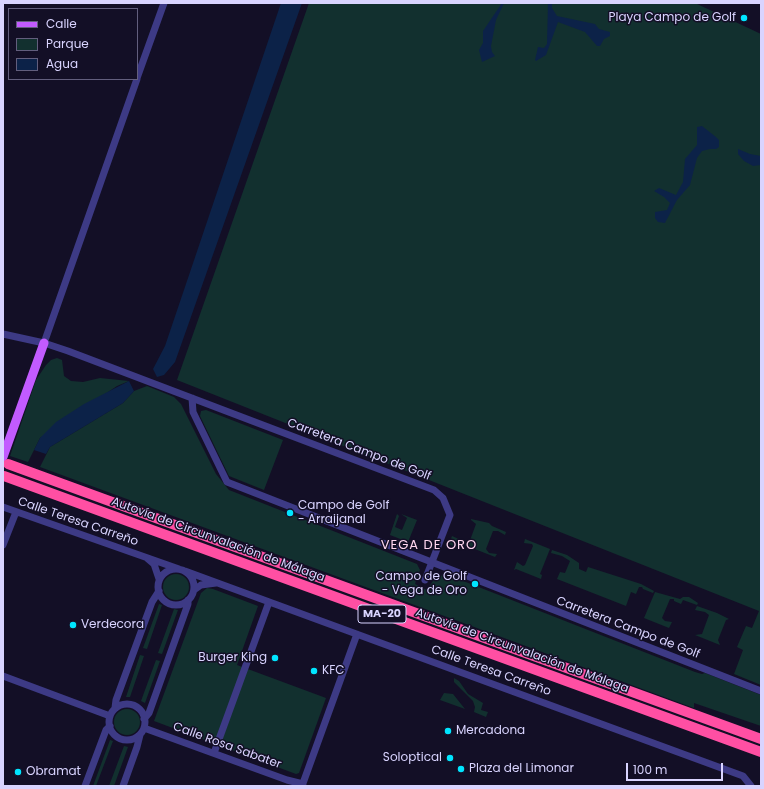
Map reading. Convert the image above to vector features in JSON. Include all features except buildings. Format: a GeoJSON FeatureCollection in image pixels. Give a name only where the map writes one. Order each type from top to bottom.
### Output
{"type":"FeatureCollection","features":[{"type":"Feature","properties":{"kind":"highway","name":"Autovía de Circunvalación de Málaga"},"geometry":{"type":"LineString","coordinates":[[5,461],[761,739]]}},
{"type":"Feature","properties":{"kind":"highway","name":"Autovía de Circunvalación de Málaga"},"geometry":{"type":"LineString","coordinates":[[4,476],[761,752]]}},
{"type":"Feature","properties":{"kind":"main road"},"geometry":{"type":"LineString","coordinates":[[5,461],[10,438],[44,343]]}},
{"type":"Feature","properties":{"kind":"street"},"geometry":{"type":"LineString","coordinates":[[138,75],[164,3]]}},
{"type":"Feature","properties":{"kind":"street"},"geometry":{"type":"LineString","coordinates":[[44,343],[136,80]]}},
{"type":"Feature","properties":{"kind":"street","name":"Carretera Campo de Golf"},"geometry":{"type":"LineString","coordinates":[[3,334],[44,343],[129,373],[434,490],[443,498],[450,515],[432,563],[761,691]]}},
{"type":"Feature","properties":{"kind":"street"},"geometry":{"type":"LineString","coordinates":[[192,398],[193,412],[227,482],[432,563],[425,580]]}},
{"type":"Feature","properties":{"kind":"street","name":"Calle Teresa Carreño"},"geometry":{"type":"LineString","coordinates":[[3,507],[220,583],[743,776],[750,786]]}},
{"type":"Feature","properties":{"kind":"street"},"geometry":{"type":"LineString","coordinates":[[3,545],[16,512]]}},
{"type":"Feature","properties":{"kind":"street","name":"Calle Teresa Carreño"},"geometry":{"type":"LineString","coordinates":[[145,557],[154,564],[160,580]]}},
{"type":"Feature","properties":{"kind":"street"},"geometry":{"type":"LineString","coordinates":[[140,735],[130,740],[115,736],[110,726],[110,716],[115,708],[116,700],[152,602],[159,591],[160,580],[167,571],[182,570],[193,579],[194,590],[188,600],[188,604],[149,714],[144,719]]}},
{"type":"Feature","properties":{"kind":"street","name":"Calle Teresa Carreño"},"geometry":{"type":"LineString","coordinates":[[194,590],[201,585],[208,583],[220,583]]}},
{"type":"Feature","properties":{"kind":"street"},"geometry":{"type":"LineString","coordinates":[[159,591],[165,601],[170,604],[182,604],[188,600]]}},
{"type":"Feature","properties":{"kind":"street"},"geometry":{"type":"LineString","coordinates":[[214,753],[269,602]]}},
{"type":"Feature","properties":{"kind":"street"},"geometry":{"type":"LineString","coordinates":[[302,785],[357,634]]}},
{"type":"Feature","properties":{"kind":"street"},"geometry":{"type":"LineString","coordinates":[[3,676],[110,716]]}},
{"type":"Feature","properties":{"kind":"street"},"geometry":{"type":"LineString","coordinates":[[115,708],[121,705],[133,705],[138,708],[144,719],[144,728],[140,735],[122,786]]}},
{"type":"Feature","properties":{"kind":"street"},"geometry":{"type":"LineString","coordinates":[[85,786],[106,730],[110,726]]}},
{"type":"Feature","properties":{"kind":"street","name":"Calle Rosa Sabater"},"geometry":{"type":"LineString","coordinates":[[144,728],[302,785]]}},
{"type":"Feature","properties":{"kind":"green space"},"geometry":{"type":"Polygon","coordinates":[[[309,3],[695,3],[761,34],[761,685],[734,674],[743,650],[737,647],[746,626],[752,628],[759,611],[177,380],[309,3]]]}},
{"type":"Feature","properties":{"kind":"green space"},"geometry":{"type":"Polygon","coordinates":[[[57,358],[62,360],[64,376],[71,381],[83,382],[100,378],[129,381],[117,386],[40,438],[28,462],[10,456],[36,380],[46,365],[51,360],[57,358]]]}},
{"type":"Feature","properties":{"kind":"green space"},"geometry":{"type":"Polygon","coordinates":[[[147,386],[174,397],[181,404],[216,474],[229,490],[417,564],[420,570],[415,584],[427,590],[434,579],[443,575],[448,575],[695,672],[702,674],[705,673],[761,695],[761,726],[694,703],[694,708],[40,467],[50,447],[123,403],[134,391],[147,386]]]}},
{"type":"Feature","properties":{"kind":"green space"},"geometry":{"type":"Polygon","coordinates":[[[206,410],[283,440],[264,490],[229,476],[200,416],[201,411],[206,410]]]}},
{"type":"Feature","properties":{"kind":"green space"},"geometry":{"type":"Polygon","coordinates":[[[397,514],[399,516],[395,527],[402,530],[407,518],[401,514],[417,520],[408,542],[390,535],[397,514]]]}},
{"type":"Feature","properties":{"kind":"green space"},"geometry":{"type":"Polygon","coordinates":[[[471,519],[489,523],[492,526],[506,532],[505,535],[498,531],[493,531],[486,549],[489,553],[497,554],[495,557],[457,542],[453,546],[449,544],[452,536],[461,540],[462,542],[469,543],[476,524],[471,519]]]}},
{"type":"Feature","properties":{"kind":"green space"},"geometry":{"type":"Polygon","coordinates":[[[525,539],[550,549],[540,574],[542,575],[541,579],[516,569],[514,570],[517,562],[523,566],[525,565],[533,546],[532,544],[524,543],[525,539]]]}},
{"type":"Feature","properties":{"kind":"green space"},"geometry":{"type":"Polygon","coordinates":[[[552,550],[567,555],[579,563],[579,569],[586,572],[588,567],[641,584],[654,591],[653,593],[639,587],[636,594],[631,592],[626,606],[557,579],[560,572],[565,573],[570,561],[562,556],[551,553],[552,550]]]}},
{"type":"Feature","properties":{"kind":"green space"},"geometry":{"type":"Polygon","coordinates":[[[176,574],[185,578],[189,587],[185,596],[176,600],[167,596],[163,587],[167,578],[176,574]]]}},
{"type":"Feature","properties":{"kind":"green space"},"geometry":{"type":"Polygon","coordinates":[[[207,588],[258,606],[237,665],[326,698],[299,773],[296,774],[154,721],[201,593],[207,588]]]}},
{"type":"Feature","properties":{"kind":"green space"},"geometry":{"type":"Polygon","coordinates":[[[655,592],[680,599],[683,597],[689,597],[698,603],[697,605],[683,600],[681,604],[674,601],[674,599],[670,599],[662,618],[665,621],[672,622],[669,628],[644,618],[655,592]]]}},
{"type":"Feature","properties":{"kind":"green space"},"geometry":{"type":"Polygon","coordinates":[[[159,604],[162,605],[147,649],[143,648],[159,604]]]}},
{"type":"Feature","properties":{"kind":"green space"},"geometry":{"type":"Polygon","coordinates":[[[697,606],[729,619],[726,620],[718,640],[720,645],[695,635],[702,634],[709,615],[705,612],[695,610],[697,606]]]}},
{"type":"Feature","properties":{"kind":"green space"},"geometry":{"type":"Polygon","coordinates":[[[174,609],[178,610],[162,654],[158,653],[174,609]]]}},
{"type":"Feature","properties":{"kind":"green space"},"geometry":{"type":"Polygon","coordinates":[[[140,655],[144,656],[130,697],[126,697],[140,655]]]}},
{"type":"Feature","properties":{"kind":"green space"},"geometry":{"type":"Polygon","coordinates":[[[156,660],[160,661],[145,703],[141,701],[156,660]]]}},
{"type":"Feature","properties":{"kind":"green space"},"geometry":{"type":"Polygon","coordinates":[[[454,678],[459,681],[468,694],[483,703],[481,710],[488,712],[486,717],[474,712],[475,707],[473,701],[454,682],[454,678]]]}},
{"type":"Feature","properties":{"kind":"green space"},"geometry":{"type":"Polygon","coordinates":[[[444,693],[453,694],[465,709],[440,700],[444,693]]]}},
{"type":"Feature","properties":{"kind":"green space"},"geometry":{"type":"Polygon","coordinates":[[[127,709],[136,713],[140,722],[136,731],[127,735],[118,731],[114,722],[118,713],[127,709]]]}},
{"type":"Feature","properties":{"kind":"green space"},"geometry":{"type":"Polygon","coordinates":[[[110,740],[113,741],[96,786],[93,786],[110,740]]]}},
{"type":"Feature","properties":{"kind":"green space"},"geometry":{"type":"Polygon","coordinates":[[[124,746],[128,747],[114,786],[109,786],[124,746]]]}},
{"type":"Feature","properties":{"kind":"water"},"geometry":{"type":"Polygon","coordinates":[[[281,3],[302,3],[175,362],[164,375],[157,377],[153,369],[165,346],[281,3]]]}},
{"type":"Feature","properties":{"kind":"water"},"geometry":{"type":"Polygon","coordinates":[[[502,3],[504,3],[496,20],[491,46],[492,52],[495,56],[482,62],[479,50],[483,43],[483,31],[502,3]]]}},
{"type":"Feature","properties":{"kind":"water"},"geometry":{"type":"Polygon","coordinates":[[[548,3],[552,3],[552,8],[557,16],[595,24],[599,29],[610,32],[610,36],[604,39],[600,46],[597,46],[585,32],[558,22],[546,55],[536,61],[538,47],[544,48],[547,44],[548,3]]]}},
{"type":"Feature","properties":{"kind":"water"},"geometry":{"type":"Polygon","coordinates":[[[702,126],[719,140],[719,147],[716,149],[702,151],[697,158],[690,185],[677,200],[665,223],[658,222],[655,218],[655,212],[667,210],[670,203],[654,191],[659,188],[676,195],[683,182],[685,159],[697,145],[697,127],[702,126]]]}},
{"type":"Feature","properties":{"kind":"water"},"geometry":{"type":"Polygon","coordinates":[[[738,149],[750,154],[761,156],[761,165],[753,166],[744,161],[738,154],[738,149]]]}},
{"type":"Feature","properties":{"kind":"water"},"geometry":{"type":"Polygon","coordinates":[[[129,381],[134,391],[123,403],[50,447],[46,454],[34,450],[40,438],[56,422],[84,404],[129,381]]]}},
{"type":"Feature","properties":{"kind":"place","name":"Playa Campo de Golf"},"geometry":{"type":"Point","coordinates":[744,18]}},
{"type":"Feature","properties":{"kind":"place","name":"Campo de Golf - Arraijanal"},"geometry":{"type":"Point","coordinates":[290,513]}},
{"type":"Feature","properties":{"kind":"place","name":"Campo de Golf - Vega de Oro"},"geometry":{"type":"Point","coordinates":[475,584]}},
{"type":"Feature","properties":{"kind":"place","name":"Verdecora"},"geometry":{"type":"Point","coordinates":[73,625]}},
{"type":"Feature","properties":{"kind":"place","name":"Burger King"},"geometry":{"type":"Point","coordinates":[275,658]}},
{"type":"Feature","properties":{"kind":"place","name":"KFC"},"geometry":{"type":"Point","coordinates":[314,671]}},
{"type":"Feature","properties":{"kind":"place","name":"Mercadona"},"geometry":{"type":"Point","coordinates":[448,731]}},
{"type":"Feature","properties":{"kind":"place","name":"Soloptical"},"geometry":{"type":"Point","coordinates":[450,758]}},
{"type":"Feature","properties":{"kind":"place","name":"Plaza del Limonar"},"geometry":{"type":"Point","coordinates":[461,769]}},
{"type":"Feature","properties":{"kind":"place","name":"Obramat"},"geometry":{"type":"Point","coordinates":[18,772]}},
{"type":"Feature","properties":{"kind":"district","name":"VEGA DE ORO"},"geometry":{"type":"Point","coordinates":[429,546]}}]}
